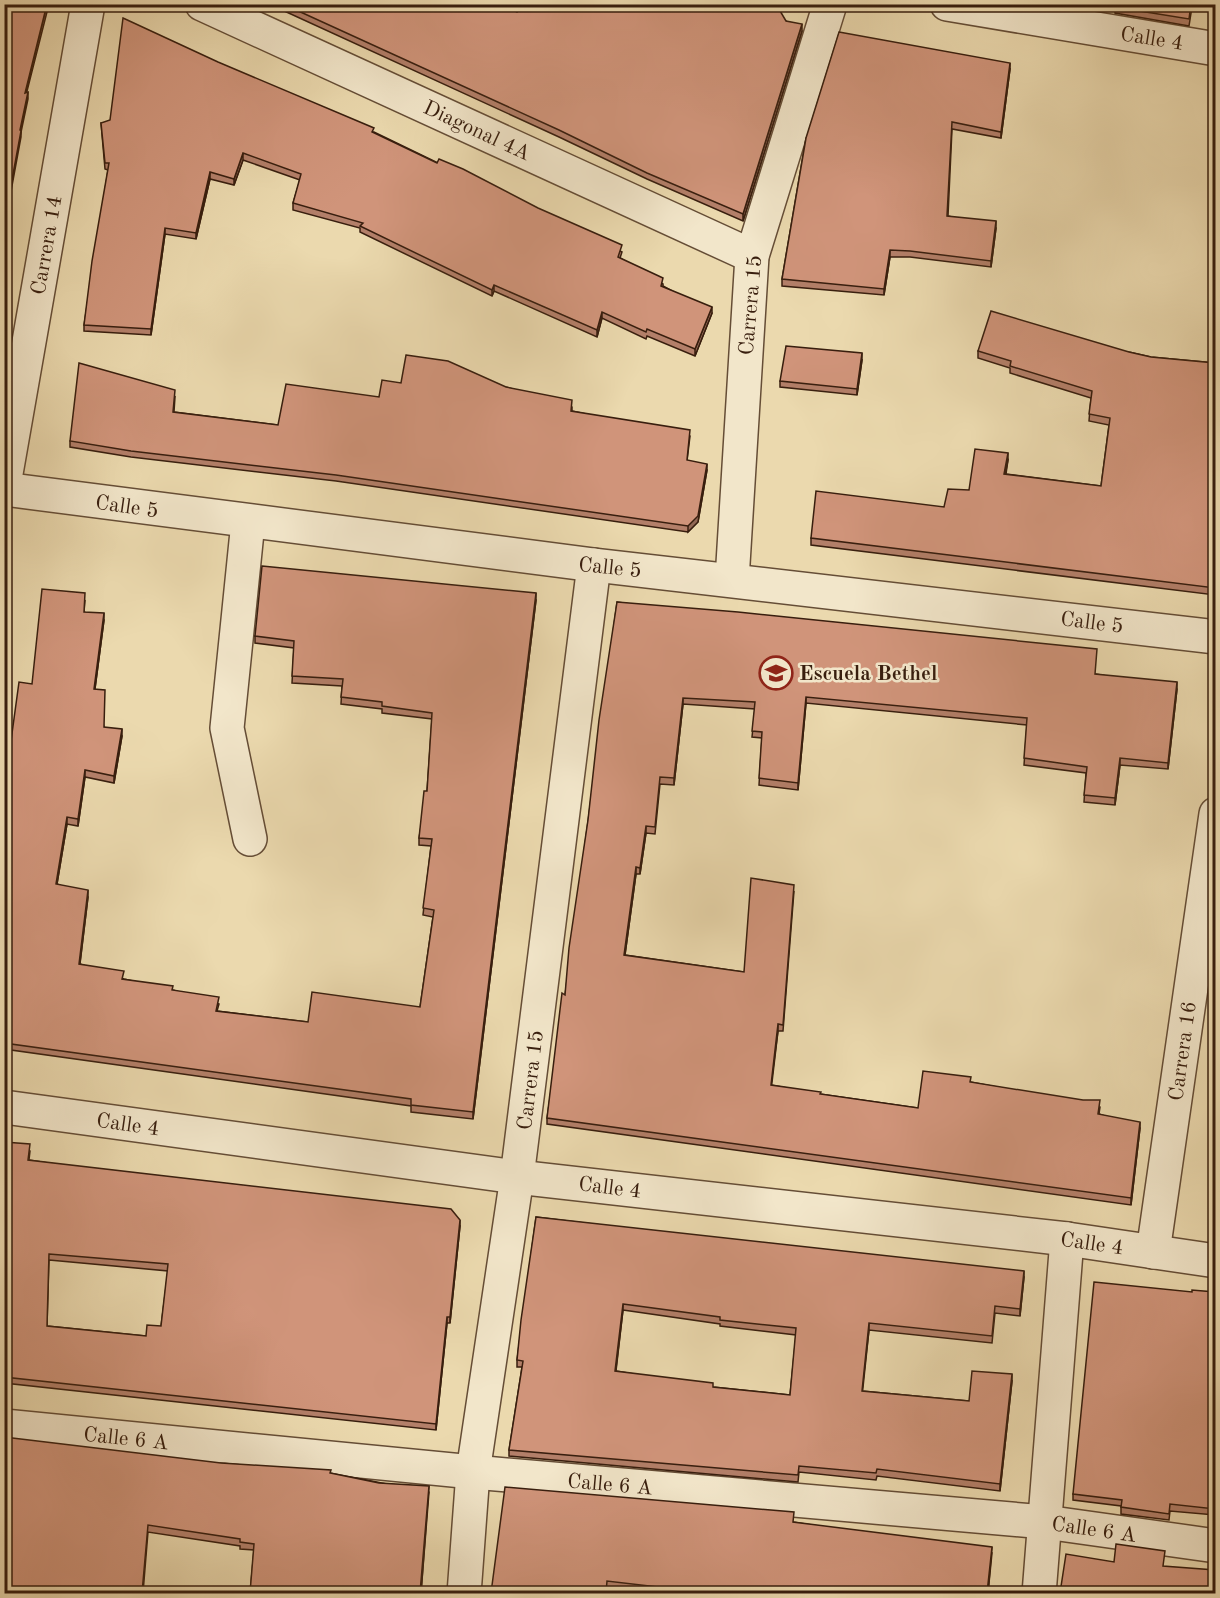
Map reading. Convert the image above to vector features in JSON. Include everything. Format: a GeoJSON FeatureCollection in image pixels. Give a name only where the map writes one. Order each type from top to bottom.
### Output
{"type":"FeatureCollection","features":[{"type":"Feature","properties":{"kind":"street","name":"Carrera 14"},"geometry":{"type":"LineString","coordinates":[[4,485],[88,4]]}},
{"type":"Feature","properties":{"kind":"street","name":"Diagonal 4A"},"geometry":{"type":"LineString","coordinates":[[202,4],[752,256]]}},
{"type":"Feature","properties":{"kind":"street","name":"Carrera 15"},"geometry":{"type":"LineString","coordinates":[[732,580],[752,256],[830,4]]}},
{"type":"Feature","properties":{"kind":"street","name":"Calle 4"},"geometry":{"type":"LineString","coordinates":[[947,4],[1215,49]]}},
{"type":"Feature","properties":{"kind":"street","name":"Calle 5"},"geometry":{"type":"LineString","coordinates":[[4,489],[594,565],[1215,637]]}},
{"type":"Feature","properties":{"kind":"street"},"geometry":{"type":"LineString","coordinates":[[248,522],[227,728],[250,839]]}},
{"type":"Feature","properties":{"kind":"street","name":"Carrera 15"},"geometry":{"type":"LineString","coordinates":[[464,1593],[473,1472],[517,1177],[594,565]]}},
{"type":"Feature","properties":{"kind":"street","name":"Carrera 16"},"geometry":{"type":"LineString","coordinates":[[1153,1252],[1215,814]]}},
{"type":"Feature","properties":{"kind":"street","name":"Calle 4"},"geometry":{"type":"LineString","coordinates":[[4,1107],[517,1177],[1067,1239],[1215,1261]]}},
{"type":"Feature","properties":{"kind":"street"},"geometry":{"type":"LineString","coordinates":[[1039,1593],[1067,1239]]}},
{"type":"Feature","properties":{"kind":"street","name":"Calle 6 A"},"geometry":{"type":"LineString","coordinates":[[4,1426],[473,1472],[1045,1522],[1215,1546]]}},
{"type":"Feature","properties":{"kind":"building"},"geometry":{"type":"Polygon","coordinates":[[[4,4],[47,4],[25,93],[28,92],[4,223],[4,4]]]}},
{"type":"Feature","properties":{"kind":"building"},"geometry":{"type":"Polygon","coordinates":[[[283,4],[500,4],[517,12],[520,4],[776,4],[786,21],[802,24],[743,214],[647,173],[559,130],[283,4]]]}},
{"type":"Feature","properties":{"kind":"building"},"geometry":{"type":"Polygon","coordinates":[[[1115,4],[1191,4],[1189,19],[1115,7],[1115,4]]]}},
{"type":"Feature","properties":{"kind":"building"},"geometry":{"type":"Polygon","coordinates":[[[123,18],[218,62],[374,128],[372,132],[437,163],[439,159],[463,169],[538,208],[622,245],[618,257],[663,278],[661,286],[712,307],[695,349],[647,329],[646,332],[602,312],[597,330],[494,285],[492,290],[360,226],[363,223],[293,203],[301,174],[243,153],[234,179],[210,172],[196,233],[165,228],[151,329],[84,325],[92,261],[109,163],[105,163],[101,123],[110,120],[123,18]]]}},
{"type":"Feature","properties":{"kind":"building"},"geometry":{"type":"Polygon","coordinates":[[[839,32],[1010,63],[1001,132],[952,122],[947,216],[996,221],[991,261],[890,250],[884,289],[782,279],[806,138],[839,32]]]}},
{"type":"Feature","properties":{"kind":"building"},"geometry":{"type":"Polygon","coordinates":[[[991,311],[1129,352],[1151,357],[1215,363],[1215,588],[811,538],[816,491],[944,507],[948,489],[969,490],[975,449],[1008,453],[1004,474],[1101,486],[1110,418],[1089,414],[1092,391],[1010,366],[1011,361],[978,351],[991,311]]]}},
{"type":"Feature","properties":{"kind":"building"},"geometry":{"type":"Polygon","coordinates":[[[786,346],[862,353],[857,389],[780,381],[786,346]]]}},
{"type":"Feature","properties":{"kind":"building"},"geometry":{"type":"Polygon","coordinates":[[[406,355],[448,361],[506,387],[572,400],[571,411],[690,430],[687,460],[707,464],[698,516],[688,526],[336,475],[131,451],[70,441],[79,363],[175,390],[173,412],[278,425],[286,384],[379,397],[382,380],[401,383],[406,355]]]}},
{"type":"Feature","properties":{"kind":"building"},"geometry":{"type":"Polygon","coordinates":[[[262,566],[536,593],[473,1112],[411,1105],[411,1099],[4,1043],[4,792],[19,682],[32,684],[42,589],[85,593],[84,612],[104,613],[94,689],[105,690],[104,727],[122,729],[114,776],[85,770],[78,819],[67,817],[56,884],[88,890],[79,964],[124,971],[122,979],[173,986],[172,990],[219,997],[216,1011],[308,1022],[312,992],[420,1007],[434,910],[423,908],[432,839],[419,838],[424,791],[427,791],[432,713],[382,706],[382,702],[341,697],[343,679],[292,676],[294,641],[255,636],[262,566]]]}},
{"type":"Feature","properties":{"kind":"building"},"geometry":{"type":"Polygon","coordinates":[[[617,602],[738,612],[1097,649],[1095,674],[1177,682],[1168,763],[1120,758],[1115,798],[1084,795],[1087,767],[1024,758],[1027,718],[806,697],[798,783],[759,778],[762,732],[752,731],[755,702],[683,698],[674,778],[660,777],[655,827],[646,826],[640,868],[636,867],[624,955],[744,972],[751,878],[794,885],[783,1025],[778,1024],[771,1085],[918,1108],[923,1071],[971,1077],[970,1082],[1083,1100],[1100,1100],[1098,1114],[1140,1122],[1131,1198],[547,1118],[562,993],[565,995],[569,948],[588,820],[599,720],[617,602]]]}},
{"type":"Feature","properties":{"kind":"building"},"geometry":{"type":"Polygon","coordinates":[[[4,1142],[30,1144],[28,1160],[451,1209],[460,1220],[436,1424],[4,1377],[4,1142]],[[49,1254],[47,1326],[146,1336],[147,1325],[161,1326],[168,1264],[49,1254]]]}},
{"type":"Feature","properties":{"kind":"building"},"geometry":{"type":"Polygon","coordinates":[[[1215,1174],[1215,1201],[1210,1195],[1215,1174]]]}},
{"type":"Feature","properties":{"kind":"building"},"geometry":{"type":"Polygon","coordinates":[[[536,1217],[1024,1271],[1020,1309],[995,1306],[992,1336],[869,1323],[862,1391],[969,1401],[972,1371],[1012,1374],[1000,1484],[877,1469],[876,1473],[799,1466],[798,1475],[509,1450],[523,1361],[517,1360],[536,1217]],[[623,1304],[615,1371],[713,1383],[713,1387],[790,1395],[796,1328],[720,1320],[720,1317],[623,1304]]]}},
{"type":"Feature","properties":{"kind":"building"},"geometry":{"type":"Polygon","coordinates":[[[1094,1282],[1192,1292],[1192,1290],[1215,1292],[1215,1509],[1170,1504],[1169,1514],[1121,1507],[1122,1500],[1073,1494],[1094,1282]]]}},
{"type":"Feature","properties":{"kind":"building"},"geometry":{"type":"Polygon","coordinates":[[[4,1437],[221,1463],[331,1470],[330,1473],[379,1483],[429,1486],[420,1593],[250,1593],[254,1544],[240,1542],[240,1539],[148,1525],[142,1593],[4,1593],[4,1437]]]}},
{"type":"Feature","properties":{"kind":"building"},"geometry":{"type":"Polygon","coordinates":[[[505,1487],[794,1512],[793,1522],[992,1547],[987,1593],[692,1593],[692,1591],[607,1581],[606,1593],[491,1593],[505,1487]]]}},
{"type":"Feature","properties":{"kind":"building"},"geometry":{"type":"Polygon","coordinates":[[[1116,1544],[1165,1551],[1163,1566],[1215,1570],[1215,1593],[1060,1593],[1066,1554],[1114,1562],[1116,1544]]]}},
{"type":"Feature","properties":{"kind":"place","name":"Escuela Bethel"},"geometry":{"type":"Point","coordinates":[776,673]}}]}
